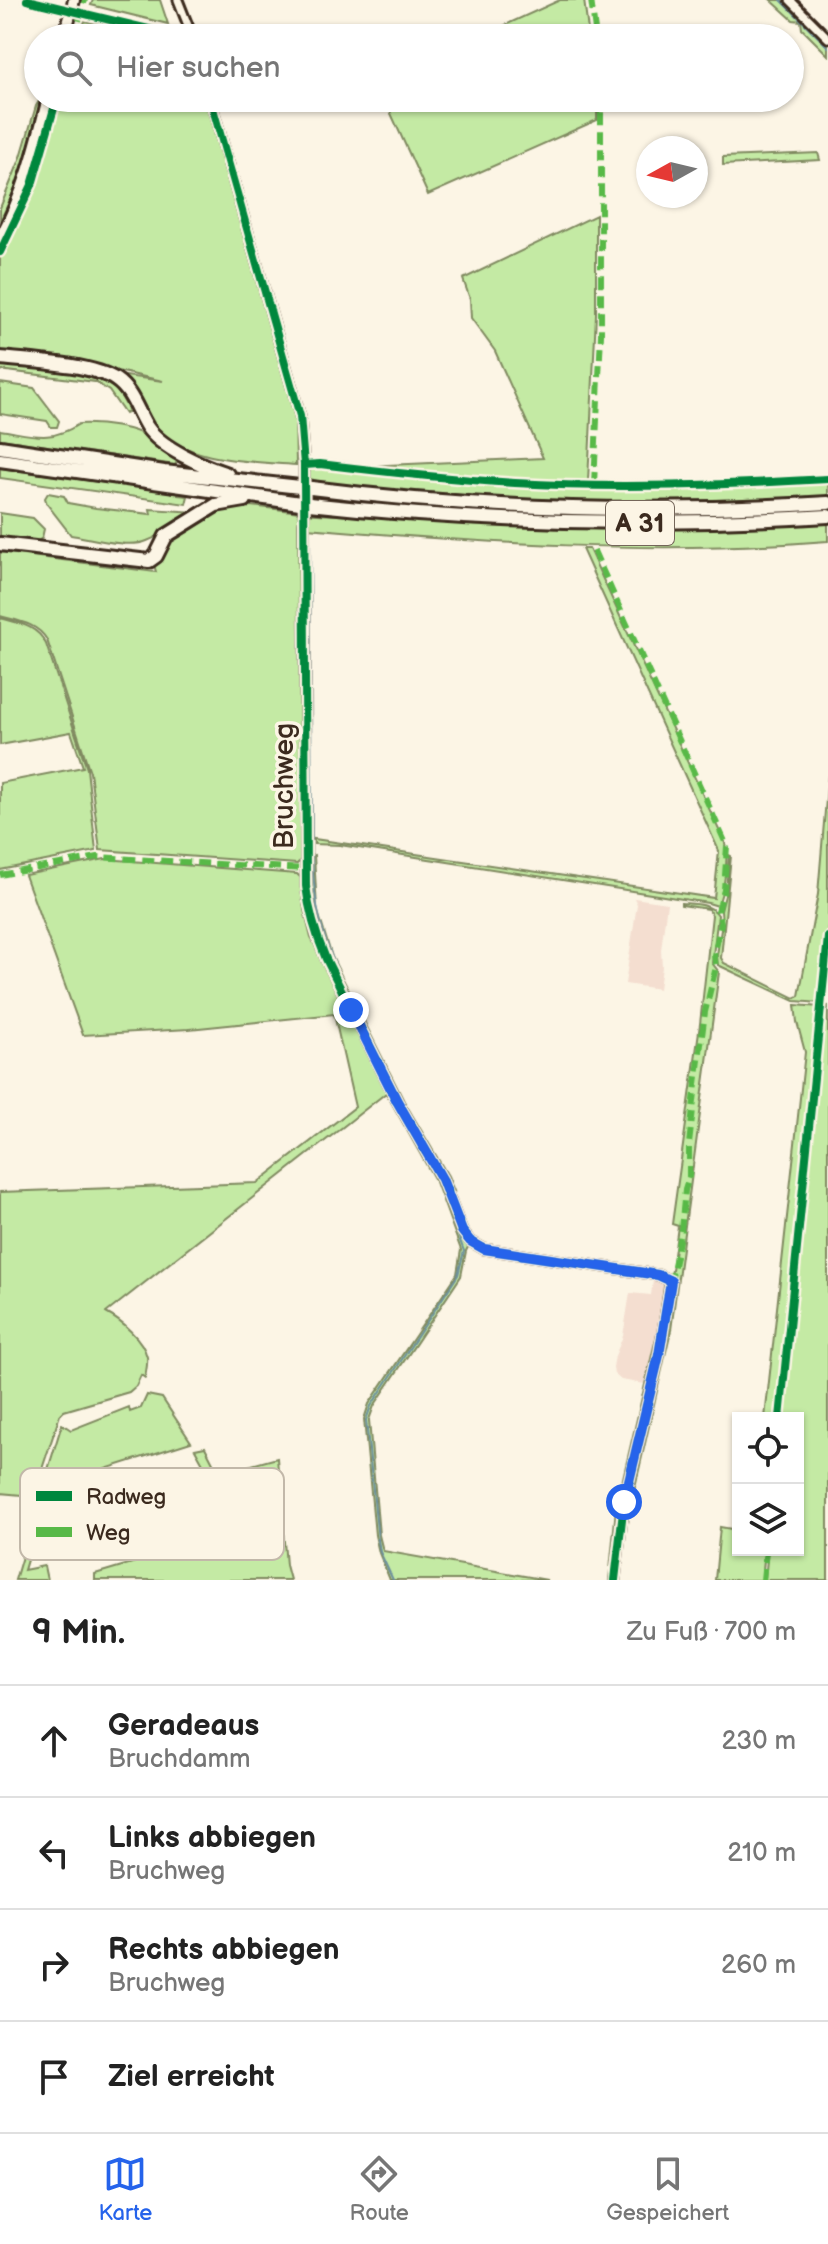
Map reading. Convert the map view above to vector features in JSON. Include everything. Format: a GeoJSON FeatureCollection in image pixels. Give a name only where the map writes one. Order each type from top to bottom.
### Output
{"type":"FeatureCollection","features":[{"type":"Feature","properties":{"kind":"highway"},"geometry":{"type":"LineString","coordinates":[[0,358],[88,369],[110,376],[127,390],[146,425],[162,440],[209,468],[249,482]]}},
{"type":"Feature","properties":{"kind":"highway","name":"A 31"},"geometry":{"type":"LineString","coordinates":[[0,447],[164,472],[460,504],[604,510],[828,503]]}},
{"type":"Feature","properties":{"kind":"highway","name":"A 31"},"geometry":{"type":"LineString","coordinates":[[0,460],[259,498],[393,513],[573,522],[695,523],[828,516]]}},
{"type":"Feature","properties":{"kind":"highway"},"geometry":{"type":"LineString","coordinates":[[0,544],[149,561],[156,556],[166,536],[207,510],[216,505],[259,498]]}},
{"type":"Feature","properties":{"kind":"main road"},"geometry":{"type":"LineString","coordinates":[[68,24],[74,0]]}},
{"type":"Feature","properties":{"kind":"main road"},"geometry":{"type":"LineString","coordinates":[[0,238],[29,172],[44,112]]}},
{"type":"Feature","properties":{"kind":"street"},"geometry":{"type":"LineString","coordinates":[[178,0],[187,24]]}},
{"type":"Feature","properties":{"kind":"street"},"geometry":{"type":"LineString","coordinates":[[790,0],[828,38]]}},
{"type":"Feature","properties":{"kind":"street","name":"Bruchweg"},"geometry":{"type":"LineString","coordinates":[[214,112],[300,416],[304,465],[306,886],[316,936],[397,1101],[442,1179],[462,1231],[470,1241],[484,1249],[658,1275],[671,1281],[659,1355],[624,1502],[615,1580]]}},
{"type":"Feature","properties":{"kind":"shaded area"},"geometry":{"type":"Polygon","coordinates":[[[634,898],[667,903],[659,989],[625,984],[637,904],[634,898]]]}},
{"type":"Feature","properties":{"kind":"shaded area"},"geometry":{"type":"Polygon","coordinates":[[[651,1276],[665,1279],[658,1329],[645,1384],[621,1380],[614,1374],[613,1367],[623,1336],[630,1293],[651,1295],[651,1276]]]}},
{"type":"Feature","properties":{"kind":"green space"},"geometry":{"type":"Polygon","coordinates":[[[93,0],[160,0],[168,24],[91,5],[93,0]]]}},
{"type":"Feature","properties":{"kind":"green space"},"geometry":{"type":"Polygon","coordinates":[[[560,0],[584,0],[587,24],[508,24],[560,0]]]}},
{"type":"Feature","properties":{"kind":"green space"},"geometry":{"type":"Polygon","coordinates":[[[771,0],[783,0],[828,45],[828,55],[804,31],[801,21],[793,20],[771,0]]]}},
{"type":"Feature","properties":{"kind":"green space"},"geometry":{"type":"Polygon","coordinates":[[[34,112],[39,112],[20,177],[0,222],[0,208],[21,157],[34,112]]]}},
{"type":"Feature","properties":{"kind":"green space"},"geometry":{"type":"Polygon","coordinates":[[[54,112],[209,112],[295,416],[296,465],[221,458],[185,448],[169,439],[144,415],[118,375],[163,381],[49,356],[48,361],[0,354],[0,258],[33,186],[54,112]]]}},
{"type":"Feature","properties":{"kind":"green space"},"geometry":{"type":"Polygon","coordinates":[[[390,112],[597,112],[597,120],[428,195],[390,112]]]}},
{"type":"Feature","properties":{"kind":"green space"},"geometry":{"type":"Polygon","coordinates":[[[818,153],[820,160],[723,165],[723,157],[818,153]]]}},
{"type":"Feature","properties":{"kind":"green space"},"geometry":{"type":"Polygon","coordinates":[[[596,215],[596,314],[588,481],[479,479],[365,466],[543,458],[495,351],[471,318],[470,299],[463,279],[596,215]]]}},
{"type":"Feature","properties":{"kind":"green space"},"geometry":{"type":"Polygon","coordinates":[[[0,363],[98,378],[114,388],[129,412],[125,414],[109,391],[95,382],[0,370],[0,363]]]}},
{"type":"Feature","properties":{"kind":"green space"},"geometry":{"type":"Polygon","coordinates":[[[0,383],[34,388],[59,421],[57,427],[51,427],[47,421],[0,414],[0,383]]]}},
{"type":"Feature","properties":{"kind":"green space"},"geometry":{"type":"Polygon","coordinates":[[[79,424],[107,425],[135,431],[151,438],[179,458],[175,465],[0,439],[0,430],[50,436],[79,424]]]}},
{"type":"Feature","properties":{"kind":"green space"},"geometry":{"type":"Polygon","coordinates":[[[0,468],[188,496],[186,504],[0,478],[0,468]]]}},
{"type":"Feature","properties":{"kind":"green space"},"geometry":{"type":"Polygon","coordinates":[[[313,468],[454,481],[612,487],[828,482],[828,496],[667,503],[507,499],[337,485],[305,476],[313,468]]]}},
{"type":"Feature","properties":{"kind":"green space"},"geometry":{"type":"Polygon","coordinates":[[[48,493],[64,496],[68,503],[96,508],[151,514],[150,509],[198,512],[147,541],[130,544],[110,542],[71,535],[47,504],[45,498],[48,493]]]}},
{"type":"Feature","properties":{"kind":"green space"},"geometry":{"type":"Polygon","coordinates":[[[242,505],[300,512],[301,860],[297,864],[100,850],[90,772],[47,640],[32,626],[0,616],[0,552],[156,572],[154,564],[166,541],[219,509],[242,505]]]}},
{"type":"Feature","properties":{"kind":"green space"},"geometry":{"type":"Polygon","coordinates":[[[0,513],[33,518],[44,529],[42,538],[34,544],[0,540],[0,513]]]}},
{"type":"Feature","properties":{"kind":"green space"},"geometry":{"type":"Polygon","coordinates":[[[307,513],[477,525],[594,529],[711,529],[828,523],[828,541],[698,547],[502,542],[307,528],[307,513]]]}},
{"type":"Feature","properties":{"kind":"green space"},"geometry":{"type":"Polygon","coordinates":[[[582,549],[589,549],[725,843],[725,875],[718,906],[340,845],[314,844],[314,839],[714,898],[719,851],[582,549]]]}},
{"type":"Feature","properties":{"kind":"green space"},"geometry":{"type":"Polygon","coordinates":[[[0,618],[32,629],[46,644],[87,769],[96,851],[0,870],[0,783],[83,767],[71,732],[0,745],[0,618]]]}},
{"type":"Feature","properties":{"kind":"green space"},"geometry":{"type":"Polygon","coordinates":[[[828,775],[828,925],[820,1003],[795,1001],[718,965],[729,855],[721,958],[724,963],[795,998],[799,996],[818,894],[828,775]]]}},
{"type":"Feature","properties":{"kind":"green space"},"geometry":{"type":"Polygon","coordinates":[[[314,855],[317,909],[332,957],[404,1101],[454,1191],[450,1190],[416,1128],[328,957],[313,905],[310,856],[314,855]]]}},
{"type":"Feature","properties":{"kind":"green space"},"geometry":{"type":"Polygon","coordinates":[[[105,859],[297,874],[301,878],[311,938],[440,1180],[469,1245],[461,1276],[374,1406],[369,1420],[383,1551],[547,1580],[390,1580],[379,1553],[364,1419],[369,1404],[457,1274],[461,1250],[436,1182],[386,1093],[106,1313],[125,1326],[145,1350],[145,1378],[141,1375],[129,1392],[64,1411],[42,1468],[20,1468],[20,1495],[0,1493],[0,1192],[257,1183],[355,1107],[334,1014],[189,1029],[83,1035],[25,875],[105,859]]]}},
{"type":"Feature","properties":{"kind":"green space"},"geometry":{"type":"Polygon","coordinates":[[[681,903],[706,906],[718,915],[712,963],[719,972],[671,1330],[624,1535],[620,1580],[617,1580],[625,1515],[674,1285],[671,1277],[678,1226],[672,1224],[712,915],[708,909],[681,903]]]}},
{"type":"Feature","properties":{"kind":"green space"},"geometry":{"type":"Polygon","coordinates":[[[795,1005],[820,1007],[779,1412],[766,1412],[805,1052],[795,1005]]]}},
{"type":"Feature","properties":{"kind":"green space"},"geometry":{"type":"Polygon","coordinates":[[[828,1006],[828,1580],[765,1580],[767,1556],[804,1556],[804,1412],[782,1412],[822,1007],[828,1006]]]}},
{"type":"Feature","properties":{"kind":"green space"},"geometry":{"type":"Polygon","coordinates":[[[665,1279],[668,1283],[662,1327],[620,1512],[613,1580],[609,1580],[616,1508],[658,1329],[665,1279]]]}},
{"type":"Feature","properties":{"kind":"green space"},"geometry":{"type":"Polygon","coordinates":[[[147,1395],[162,1398],[191,1442],[109,1468],[48,1468],[62,1424],[71,1430],[129,1407],[130,1412],[141,1408],[147,1395]]]}},
{"type":"Feature","properties":{"kind":"green space"},"geometry":{"type":"Polygon","coordinates":[[[205,1447],[216,1468],[206,1468],[195,1449],[205,1447]]]}},
{"type":"Feature","properties":{"kind":"green space"},"geometry":{"type":"Polygon","coordinates":[[[277,1458],[278,1468],[241,1468],[277,1458]]]}},
{"type":"Feature","properties":{"kind":"green space"},"geometry":{"type":"Polygon","coordinates":[[[720,1527],[732,1529],[732,1556],[764,1556],[762,1580],[715,1580],[720,1527]]]}},
{"type":"Feature","properties":{"kind":"green space"},"geometry":{"type":"Polygon","coordinates":[[[284,1541],[290,1580],[95,1580],[95,1574],[142,1560],[284,1560],[284,1541]]]}},
{"type":"Feature","properties":{"kind":"green space"},"geometry":{"type":"Polygon","coordinates":[[[21,1560],[27,1560],[24,1570],[44,1566],[47,1580],[15,1580],[21,1560]]]}},
{"type":"Feature","properties":{"kind":"waterway"},"geometry":{"type":"LineString","coordinates":[[781,0],[828,47]]}},
{"type":"Feature","properties":{"kind":"waterway"},"geometry":{"type":"LineString","coordinates":[[310,529],[312,840]]}},
{"type":"Feature","properties":{"kind":"waterway"},"geometry":{"type":"LineString","coordinates":[[312,856],[321,925],[347,990]]}},
{"type":"Feature","properties":{"kind":"waterway"},"geometry":{"type":"LineString","coordinates":[[348,1013],[394,1106],[438,1182],[464,1251],[458,1275],[371,1406],[366,1420],[380,1552],[393,1580]]}},
{"type":"Feature","properties":{"kind":"marked path"},"geometry":{"type":"LineString","coordinates":[[78,24],[85,0]]}},
{"type":"Feature","properties":{"kind":"marked path"},"geometry":{"type":"LineString","coordinates":[[591,0],[594,24]]}},
{"type":"Feature","properties":{"kind":"marked path"},"geometry":{"type":"LineString","coordinates":[[594,484],[601,334],[601,112]]}},
{"type":"Feature","properties":{"kind":"marked path"},"geometry":{"type":"LineString","coordinates":[[594,551],[727,846],[724,890],[718,911],[721,923],[714,955],[716,967],[705,1012],[689,1144],[689,1177],[671,1281]]}},
{"type":"Feature","properties":{"kind":"marked path"},"geometry":{"type":"LineString","coordinates":[[0,875],[98,857],[305,869]]}},
{"type":"Feature","properties":{"kind":"marked path"},"geometry":{"type":"LineString","coordinates":[[763,1580],[765,1556]]}},
{"type":"Feature","properties":{"kind":"cycle path"},"geometry":{"type":"LineString","coordinates":[[27,0],[127,24]]}},
{"type":"Feature","properties":{"kind":"cycle path"},"geometry":{"type":"LineString","coordinates":[[0,252],[32,185],[53,112]]}},
{"type":"Feature","properties":{"kind":"cycle path"},"geometry":{"type":"LineString","coordinates":[[214,112],[300,416],[304,465],[306,886],[322,950],[397,1101],[442,1179],[462,1231],[470,1241],[484,1249],[658,1275],[671,1281],[659,1355],[624,1502],[615,1580]]}},
{"type":"Feature","properties":{"kind":"cycle path"},"geometry":{"type":"LineString","coordinates":[[304,465],[554,485],[672,486],[828,479]]}},
{"type":"Feature","properties":{"kind":"cycle path"},"geometry":{"type":"LineString","coordinates":[[781,1412],[828,937]]}},
{"type":"Feature","properties":{"kind":"route"},"geometry":{"type":"LineString","coordinates":[[351,1010],[397,1101],[442,1179],[462,1231],[470,1241],[484,1249],[658,1275],[671,1281],[659,1355],[624,1502]]}}]}
